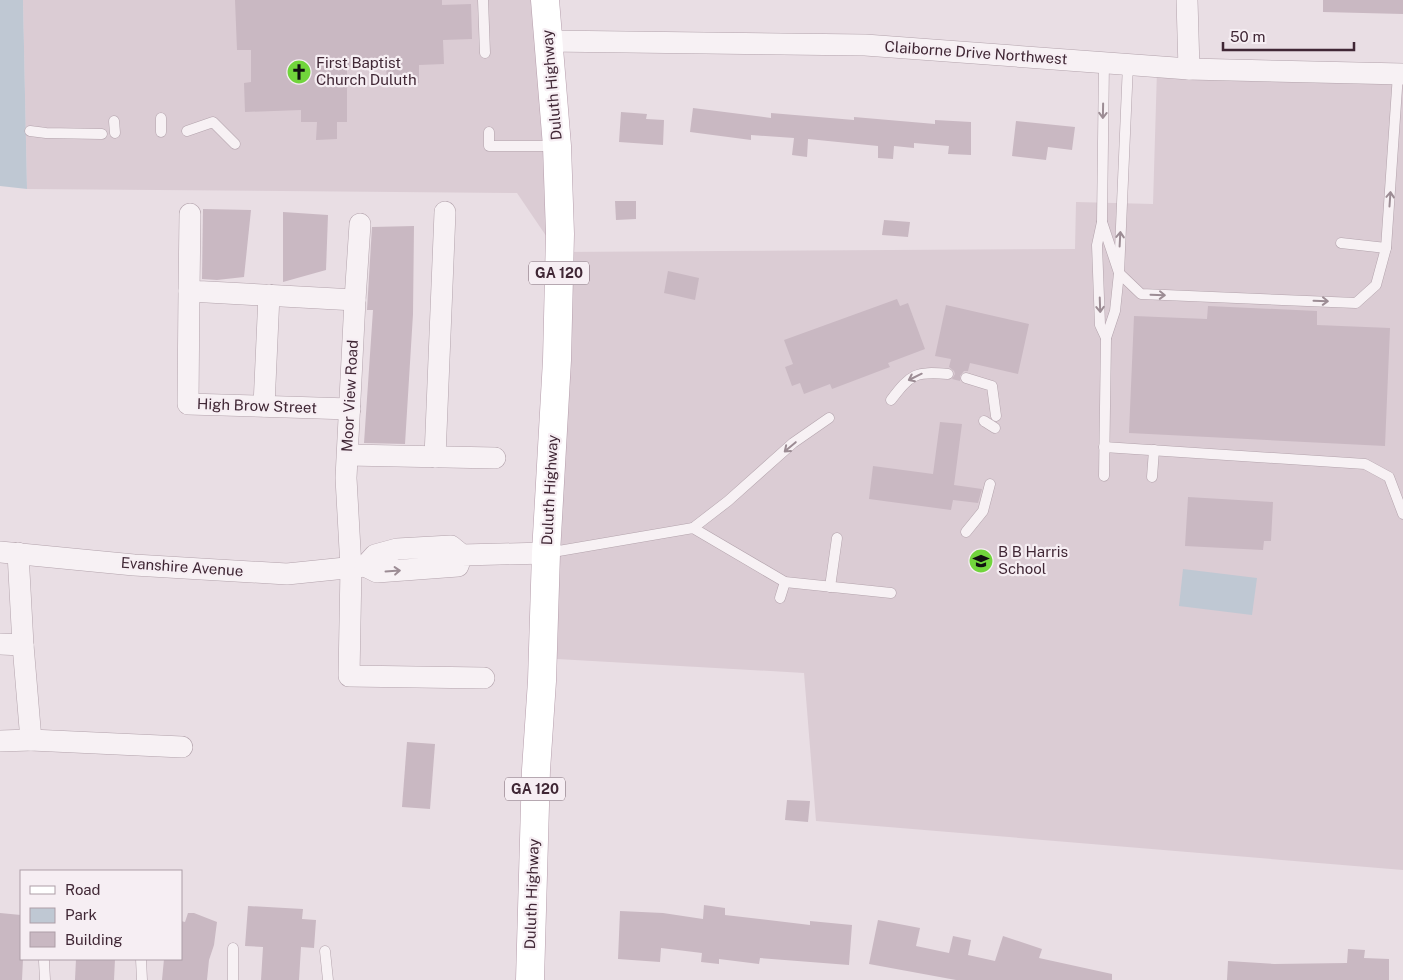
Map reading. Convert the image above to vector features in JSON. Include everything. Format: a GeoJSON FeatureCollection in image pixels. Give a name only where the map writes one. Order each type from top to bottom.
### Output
{"type":"FeatureCollection","features":[{"type":"Feature","properties":{"kind":"main road","name":"Duluth Highway"},"geometry":{"type":"LineString","coordinates":[[530,980],[536,779],[557,360],[560,234],[557,146],[545,0]]}},
{"type":"Feature","properties":{"kind":"street"},"geometry":{"type":"LineString","coordinates":[[1186,0],[1189,68]]}},
{"type":"Feature","properties":{"kind":"street","name":"Claiborne Drive Northwest"},"geometry":{"type":"LineString","coordinates":[[548,41],[865,45],[1189,68],[1400,74]]}},
{"type":"Feature","properties":{"kind":"street"},"geometry":{"type":"LineString","coordinates":[[435,457],[445,212]]}},
{"type":"Feature","properties":{"kind":"street"},"geometry":{"type":"LineString","coordinates":[[190,214],[189,291],[355,300]]}},
{"type":"Feature","properties":{"kind":"street","name":"Moor View Road"},"geometry":{"type":"LineString","coordinates":[[360,224],[346,478],[358,567],[350,676],[484,678]]}},
{"type":"Feature","properties":{"kind":"street","name":"High Brow Street"},"geometry":{"type":"LineString","coordinates":[[189,291],[188,404],[350,409]]}},
{"type":"Feature","properties":{"kind":"street"},"geometry":{"type":"LineString","coordinates":[[264,406],[269,295]]}},
{"type":"Feature","properties":{"kind":"street"},"geometry":{"type":"LineString","coordinates":[[348,455],[495,458]]}},
{"type":"Feature","properties":{"kind":"street","name":"Evanshire Avenue"},"geometry":{"type":"LineString","coordinates":[[358,567],[375,555],[397,549],[451,546],[462,555],[546,553]]}},
{"type":"Feature","properties":{"kind":"street"},"geometry":{"type":"LineString","coordinates":[[420,548],[422,569]]}},
{"type":"Feature","properties":{"kind":"street"},"geometry":{"type":"LineString","coordinates":[[9,552],[23,645],[31,740]]}},
{"type":"Feature","properties":{"kind":"street","name":"Evanshire Avenue"},"geometry":{"type":"LineString","coordinates":[[9,552],[134,565],[287,574],[358,567],[376,572],[458,566],[462,555]]}},
{"type":"Feature","properties":{"kind":"street"},"geometry":{"type":"LineString","coordinates":[[0,644],[23,645]]}},
{"type":"Feature","properties":{"kind":"street"},"geometry":{"type":"LineString","coordinates":[[0,741],[31,740],[182,747]]}},
{"type":"Feature","properties":{"kind":"lane"},"geometry":{"type":"LineString","coordinates":[[483,0],[485,54]]}},
{"type":"Feature","properties":{"kind":"lane"},"geometry":{"type":"LineString","coordinates":[[1104,62],[1102,222],[1097,245],[1100,325],[1106,338]]}},
{"type":"Feature","properties":{"kind":"lane"},"geometry":{"type":"LineString","coordinates":[[1104,476],[1106,338],[1115,311],[1119,273],[1128,64]]}},
{"type":"Feature","properties":{"kind":"lane"},"geometry":{"type":"LineString","coordinates":[[1102,222],[1119,273],[1141,294],[1356,303],[1376,285],[1386,248],[1400,74]]}},
{"type":"Feature","properties":{"kind":"lane"},"geometry":{"type":"LineString","coordinates":[[161,118],[161,132]]}},
{"type":"Feature","properties":{"kind":"lane"},"geometry":{"type":"LineString","coordinates":[[114,121],[115,133]]}},
{"type":"Feature","properties":{"kind":"lane"},"geometry":{"type":"LineString","coordinates":[[187,131],[213,122],[234,144]]}},
{"type":"Feature","properties":{"kind":"lane"},"geometry":{"type":"LineString","coordinates":[[30,131],[102,134]]}},
{"type":"Feature","properties":{"kind":"lane"},"geometry":{"type":"LineString","coordinates":[[489,132],[489,146],[557,146]]}},
{"type":"Feature","properties":{"kind":"lane"},"geometry":{"type":"LineString","coordinates":[[1341,244],[1386,248]]}},
{"type":"Feature","properties":{"kind":"lane"},"geometry":{"type":"LineString","coordinates":[[891,400],[906,381],[925,372],[948,374]]}},
{"type":"Feature","properties":{"kind":"lane"},"geometry":{"type":"LineString","coordinates":[[966,378],[992,386],[996,416]]}},
{"type":"Feature","properties":{"kind":"lane"},"geometry":{"type":"LineString","coordinates":[[546,553],[693,528],[728,501],[793,444],[829,418]]}},
{"type":"Feature","properties":{"kind":"lane"},"geometry":{"type":"LineString","coordinates":[[984,420],[995,428]]}},
{"type":"Feature","properties":{"kind":"lane"},"geometry":{"type":"LineString","coordinates":[[1104,447],[1365,464],[1388,477],[1403,514]]}},
{"type":"Feature","properties":{"kind":"lane"},"geometry":{"type":"LineString","coordinates":[[1152,477],[1154,450]]}},
{"type":"Feature","properties":{"kind":"lane"},"geometry":{"type":"LineString","coordinates":[[966,532],[983,510],[990,484]]}},
{"type":"Feature","properties":{"kind":"lane"},"geometry":{"type":"LineString","coordinates":[[693,528],[785,582],[886,593]]}},
{"type":"Feature","properties":{"kind":"lane"},"geometry":{"type":"LineString","coordinates":[[830,587],[837,538]]}},
{"type":"Feature","properties":{"kind":"lane"},"geometry":{"type":"LineString","coordinates":[[780,598],[785,582]]}},
{"type":"Feature","properties":{"kind":"lane"},"geometry":{"type":"LineString","coordinates":[[233,948],[233,980]]}},
{"type":"Feature","properties":{"kind":"lane"},"geometry":{"type":"LineString","coordinates":[[326,951],[328,980]]}},
{"type":"Feature","properties":{"kind":"lane"},"geometry":{"type":"LineString","coordinates":[[141,960],[142,980]]}},
{"type":"Feature","properties":{"kind":"lane"},"geometry":{"type":"LineString","coordinates":[[44,961],[45,980]]}},
{"type":"Feature","properties":{"kind":"shaded area"},"geometry":{"type":"Polygon","coordinates":[[[23,0],[556,0],[557,252],[517,193],[27,189],[23,0]]]}},
{"type":"Feature","properties":{"kind":"shaded area","name":"B B Harris School"},"geometry":{"type":"Polygon","coordinates":[[[1157,70],[1403,78],[1403,870],[816,821],[804,673],[557,659],[561,464],[557,252],[1075,249],[1076,202],[1153,204],[1157,70]]]}},
{"type":"Feature","properties":{"kind":"green space"},"geometry":{"type":"Polygon","coordinates":[[[0,0],[23,0],[27,189],[0,186],[0,0]]]}},
{"type":"Feature","properties":{"kind":"green space"},"geometry":{"type":"Polygon","coordinates":[[[1183,569],[1257,578],[1252,615],[1179,606],[1183,569]]]}},
{"type":"Feature","properties":{"kind":"building","name":"First Baptist Church Duluth"},"geometry":{"type":"Polygon","coordinates":[[[235,0],[442,0],[442,5],[471,4],[472,39],[443,40],[444,64],[419,65],[419,83],[387,84],[386,66],[347,67],[347,122],[337,122],[337,139],[316,140],[317,122],[301,122],[301,110],[245,112],[244,83],[251,82],[251,50],[237,50],[235,0]]]}},
{"type":"Feature","properties":{"kind":"building"},"geometry":{"type":"Polygon","coordinates":[[[1323,0],[1403,0],[1403,14],[1323,12],[1323,0]]]}},
{"type":"Feature","properties":{"kind":"building"},"geometry":{"type":"Polygon","coordinates":[[[693,108],[771,118],[771,113],[854,120],[854,117],[935,124],[935,120],[971,122],[971,155],[948,154],[949,146],[914,143],[914,148],[894,146],[893,159],[878,158],[878,146],[808,139],[807,157],[792,155],[794,138],[751,135],[751,140],[690,132],[693,108]]]}},
{"type":"Feature","properties":{"kind":"building"},"geometry":{"type":"Polygon","coordinates":[[[621,112],[647,114],[646,119],[664,120],[663,145],[619,142],[621,112]]]}},
{"type":"Feature","properties":{"kind":"building"},"geometry":{"type":"Polygon","coordinates":[[[1016,121],[1075,127],[1072,150],[1048,147],[1046,160],[1012,156],[1016,121]]]}},
{"type":"Feature","properties":{"kind":"building"},"geometry":{"type":"Polygon","coordinates":[[[615,201],[636,201],[636,219],[616,220],[615,201]]]}},
{"type":"Feature","properties":{"kind":"building"},"geometry":{"type":"Polygon","coordinates":[[[203,209],[251,210],[244,277],[217,280],[202,279],[203,209]]]}},
{"type":"Feature","properties":{"kind":"building"},"geometry":{"type":"Polygon","coordinates":[[[283,212],[328,215],[326,270],[283,282],[283,212]]]}},
{"type":"Feature","properties":{"kind":"building"},"geometry":{"type":"Polygon","coordinates":[[[884,220],[910,222],[908,237],[882,235],[884,220]]]}},
{"type":"Feature","properties":{"kind":"building"},"geometry":{"type":"Polygon","coordinates":[[[414,226],[413,314],[405,444],[364,443],[373,310],[367,310],[372,227],[414,226]]]}},
{"type":"Feature","properties":{"kind":"building"},"geometry":{"type":"Polygon","coordinates":[[[668,271],[699,278],[695,300],[664,293],[668,271]]]}},
{"type":"Feature","properties":{"kind":"building"},"geometry":{"type":"Polygon","coordinates":[[[897,299],[900,306],[908,303],[925,349],[888,363],[890,367],[832,389],[830,384],[804,394],[800,383],[792,386],[785,367],[793,364],[784,340],[897,299]]]}},
{"type":"Feature","properties":{"kind":"building"},"geometry":{"type":"Polygon","coordinates":[[[946,305],[1029,324],[1018,374],[970,363],[968,371],[964,371],[960,376],[960,381],[952,379],[955,374],[949,367],[951,359],[935,356],[946,305]]]}},
{"type":"Feature","properties":{"kind":"building"},"geometry":{"type":"Polygon","coordinates":[[[1208,306],[1317,311],[1317,325],[1390,328],[1385,446],[1129,433],[1134,316],[1207,319],[1208,306]]]}},
{"type":"Feature","properties":{"kind":"building"},"geometry":{"type":"Polygon","coordinates":[[[940,422],[962,424],[954,485],[982,489],[978,503],[953,500],[951,510],[869,499],[873,466],[933,474],[940,422]]]}},
{"type":"Feature","properties":{"kind":"building"},"geometry":{"type":"Polygon","coordinates":[[[1188,497],[1273,502],[1271,541],[1264,541],[1263,550],[1185,546],[1188,497]]]}},
{"type":"Feature","properties":{"kind":"building"},"geometry":{"type":"Polygon","coordinates":[[[407,742],[435,744],[430,809],[402,807],[407,742]]]}},
{"type":"Feature","properties":{"kind":"building"},"geometry":{"type":"Polygon","coordinates":[[[787,800],[810,801],[808,822],[785,820],[787,800]]]}},
{"type":"Feature","properties":{"kind":"building"},"geometry":{"type":"Polygon","coordinates":[[[704,905],[725,908],[725,915],[810,925],[810,921],[852,925],[849,965],[760,958],[759,964],[719,959],[719,964],[701,962],[702,953],[661,948],[660,962],[618,959],[620,911],[663,913],[703,919],[704,905]]]}},
{"type":"Feature","properties":{"kind":"building"},"geometry":{"type":"Polygon","coordinates":[[[248,906],[303,909],[302,919],[316,920],[314,948],[301,947],[299,980],[261,980],[263,947],[245,946],[248,906]]]}},
{"type":"Feature","properties":{"kind":"building"},"geometry":{"type":"Polygon","coordinates":[[[0,913],[20,915],[20,960],[23,960],[22,980],[0,980],[0,913]]]}},
{"type":"Feature","properties":{"kind":"building"},"geometry":{"type":"Polygon","coordinates":[[[188,913],[194,913],[217,922],[207,980],[162,980],[164,960],[182,960],[182,921],[185,922],[188,913]]]}},
{"type":"Feature","properties":{"kind":"building"},"geometry":{"type":"Polygon","coordinates":[[[878,920],[920,928],[916,946],[949,953],[953,936],[971,940],[968,955],[995,961],[1003,936],[1042,949],[1039,958],[1112,974],[1112,980],[956,980],[869,964],[878,920]]]}},
{"type":"Feature","properties":{"kind":"building"},"geometry":{"type":"Polygon","coordinates":[[[1348,949],[1365,950],[1364,958],[1389,959],[1389,980],[1227,980],[1228,961],[1274,964],[1347,963],[1348,949]]]}},
{"type":"Feature","properties":{"kind":"building"},"geometry":{"type":"Polygon","coordinates":[[[76,960],[115,960],[114,980],[75,980],[76,960]]]}},
{"type":"Feature","properties":{"kind":"place","name":"First Baptist Church Duluth"},"geometry":{"type":"Point","coordinates":[299,72]}},
{"type":"Feature","properties":{"kind":"place","name":"B B Harris School"},"geometry":{"type":"Point","coordinates":[981,561]}}]}
